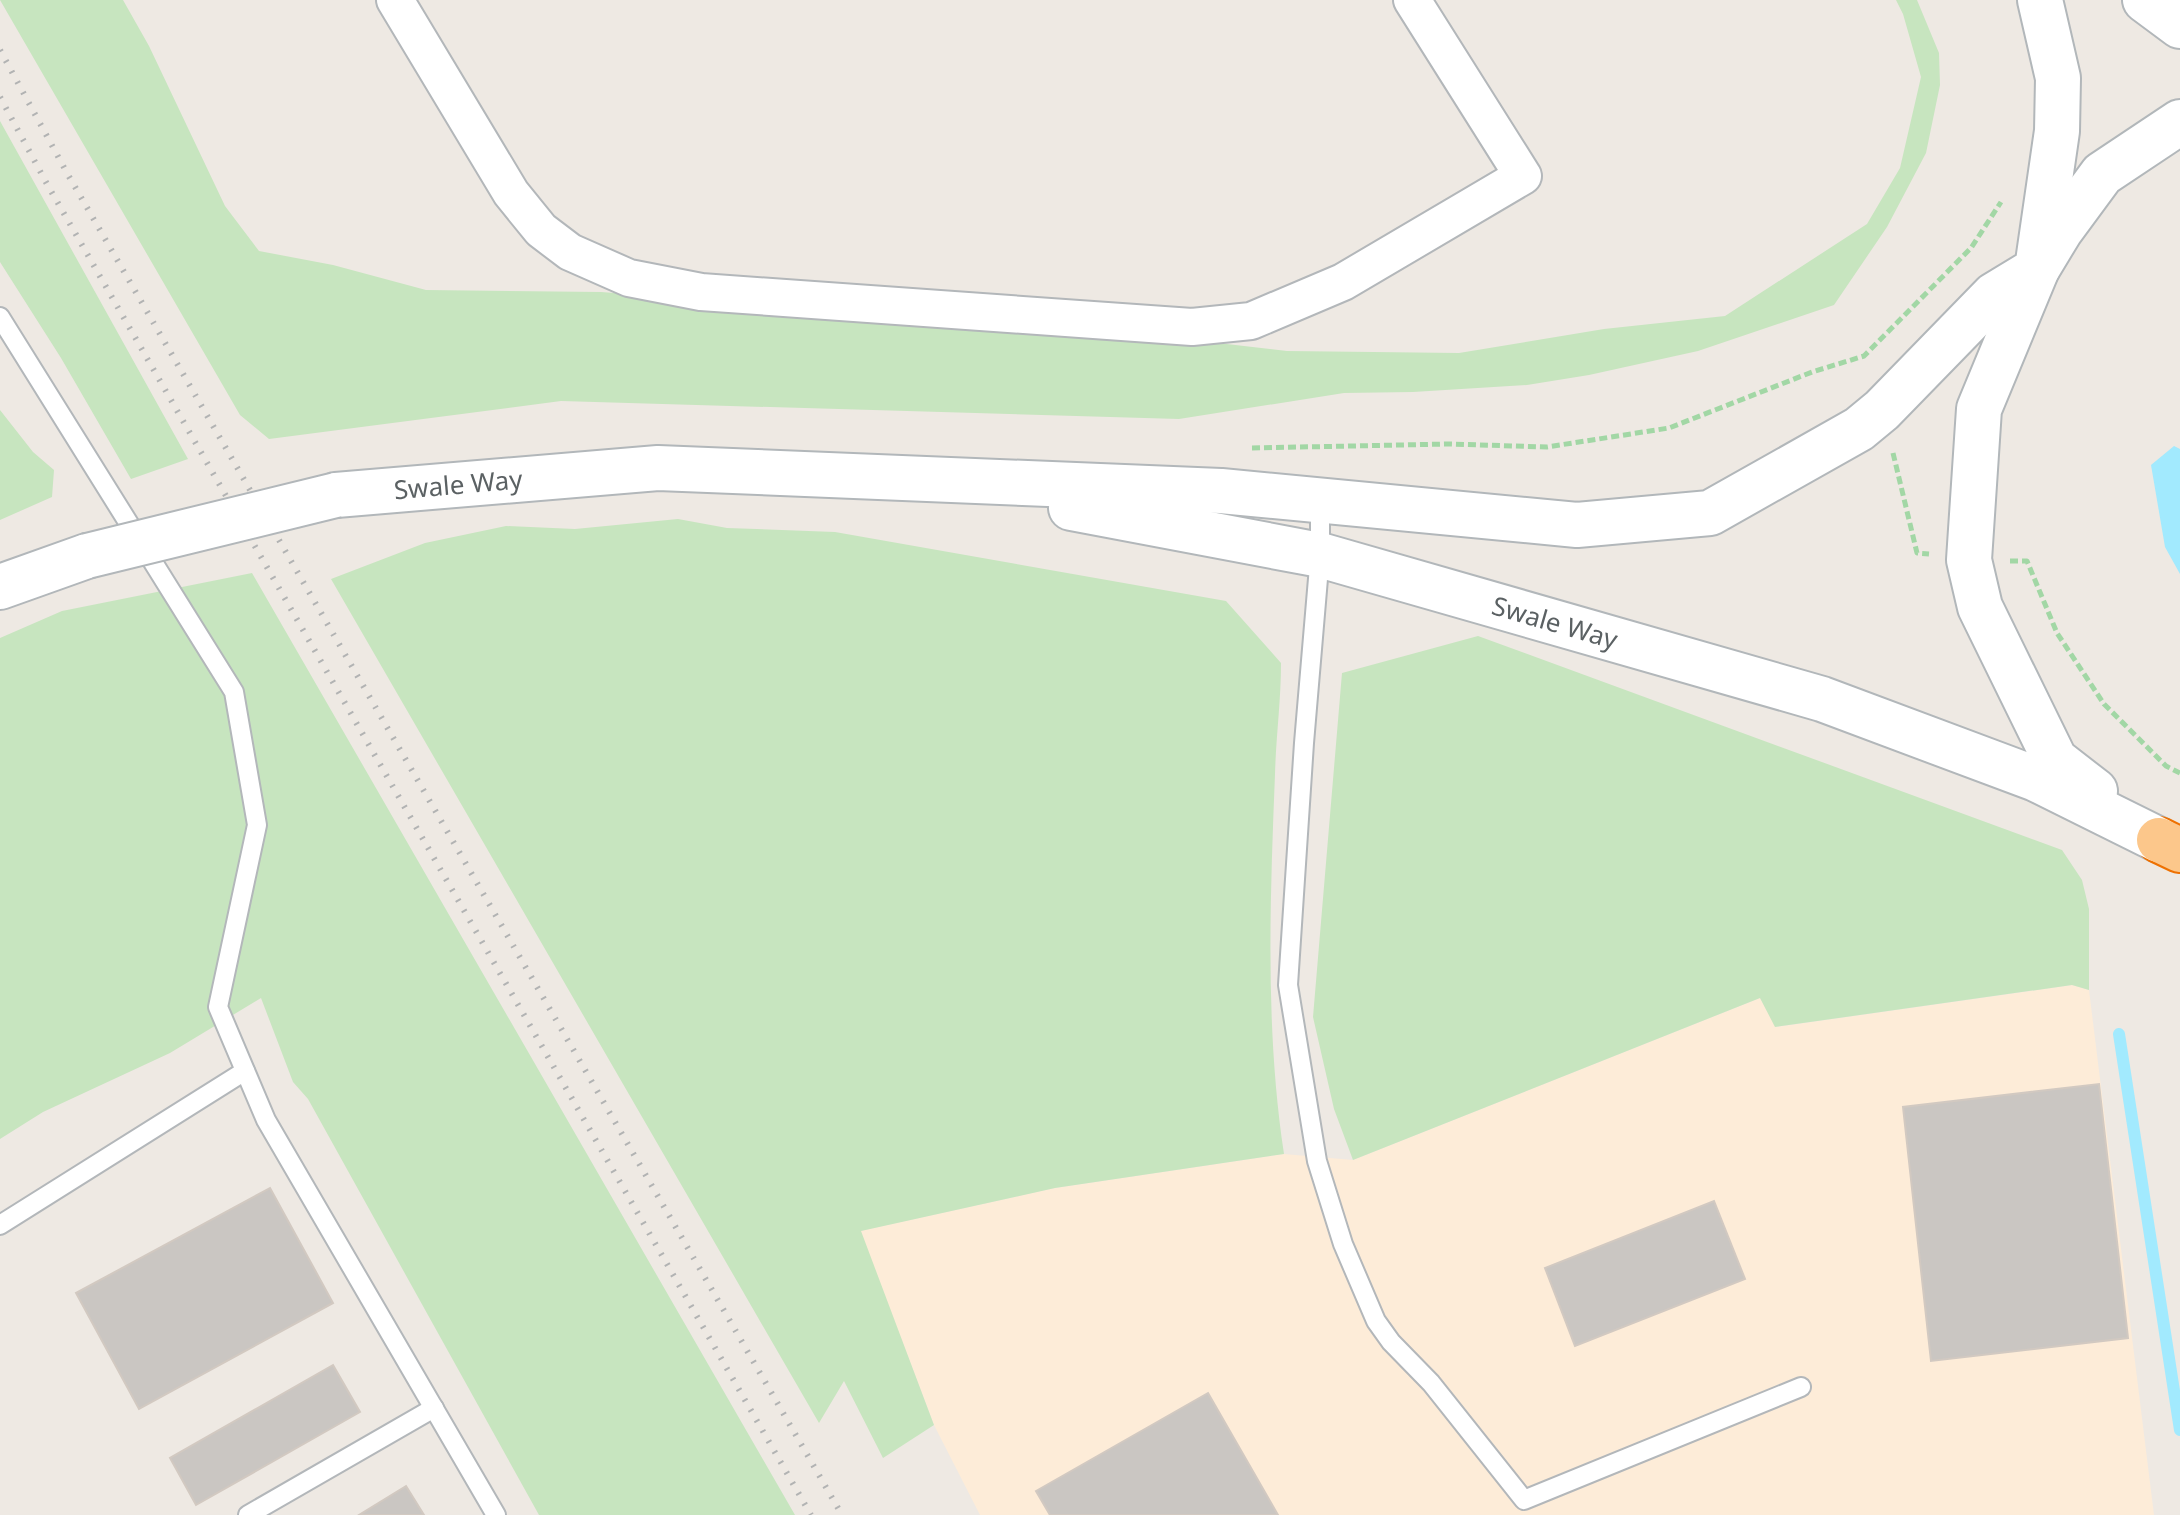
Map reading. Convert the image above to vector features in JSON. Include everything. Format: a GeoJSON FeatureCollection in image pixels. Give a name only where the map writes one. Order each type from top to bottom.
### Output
{"type":"FeatureCollection","features":[{"type":"Feature","properties":{"kind":"main road"},"geometry":{"type":"LineString","coordinates":[[2037,269],[2057,131],[2058,78],[2040,0]]}},
{"type":"Feature","properties":{"kind":"main road"},"geometry":{"type":"LineString","coordinates":[[2145,0],[2180,26]]}},
{"type":"Feature","properties":{"kind":"main road"},"geometry":{"type":"LineString","coordinates":[[2173,845],[2055,760],[1980,607],[1969,560],[1979,409],[2037,269],[2060,231],[2102,174],[2180,122]]}},
{"type":"Feature","properties":{"kind":"main road","name":"Swale Way"},"geometry":{"type":"LineString","coordinates":[[0,587],[87,556],[336,495],[658,468],[1221,491],[1577,525],[1710,513],[1859,429],[1882,410],[1994,295],[2037,269]]}},
{"type":"Feature","properties":{"kind":"main road","name":"Swale Way"},"geometry":{"type":"LineString","coordinates":[[928,481],[1320,555],[1822,699],[2036,779],[2173,845]]}},
{"type":"Feature","properties":{"kind":"street"},"geometry":{"type":"LineString","coordinates":[[395,0],[511,193],[541,230],[570,252],[629,278],[701,292],[1192,327],[1251,321],[1343,282],[1523,176],[1412,0]]}},
{"type":"Feature","properties":{"kind":"lane"},"geometry":{"type":"LineString","coordinates":[[0,317],[234,692],[257,825],[218,1007],[266,1120],[496,1515]]}},
{"type":"Feature","properties":{"kind":"lane"},"geometry":{"type":"LineString","coordinates":[[1320,500],[1320,555],[1288,985],[1317,1161],[1343,1244],[1376,1321],[1391,1342],[1431,1383],[1524,1500],[1801,1387]]}},
{"type":"Feature","properties":{"kind":"lane"},"geometry":{"type":"LineString","coordinates":[[0,1225],[245,1071]]}},
{"type":"Feature","properties":{"kind":"lane"},"geometry":{"type":"LineString","coordinates":[[248,1515],[434,1408]]}},
{"type":"Feature","properties":{"kind":"path"},"geometry":{"type":"LineString","coordinates":[[1245,448],[1450,444],[1547,447],[1669,428],[1812,372],[1864,356],[1971,248],[2003,200]]}},
{"type":"Feature","properties":{"kind":"path"},"geometry":{"type":"LineString","coordinates":[[1864,356],[1882,410],[1917,553],[1969,560],[2027,561],[2057,633],[2104,704],[2166,766],[2180,773]]}},
{"type":"Feature","properties":{"kind":"shaded area"},"geometry":{"type":"Polygon","coordinates":[[[2072,985],[2089,990],[2154,1515],[980,1515],[934,1425],[860,1231],[1055,1188],[1284,1154],[1353,1160],[1760,998],[1776,1027],[2072,985]]]}},
{"type":"Feature","properties":{"kind":"green space"},"geometry":{"type":"Polygon","coordinates":[[[0,0],[123,0],[149,46],[225,206],[259,251],[333,265],[426,290],[601,292],[1106,330],[1287,351],[1459,353],[1604,329],[1725,316],[1867,224],[1900,168],[1921,77],[1896,0],[1917,0],[1939,53],[1940,85],[1926,153],[1887,227],[1834,305],[1698,351],[1589,375],[1527,385],[1344,393],[1179,419],[561,401],[269,439],[240,415],[0,0]]]}},
{"type":"Feature","properties":{"kind":"green space"},"geometry":{"type":"Polygon","coordinates":[[[0,121],[188,459],[131,479],[61,358],[0,262],[0,121]]]}},
{"type":"Feature","properties":{"kind":"green space"},"geometry":{"type":"Polygon","coordinates":[[[0,410],[33,452],[54,470],[52,497],[0,520],[0,410]]]}},
{"type":"Feature","properties":{"kind":"green space"},"geometry":{"type":"Polygon","coordinates":[[[678,519],[727,528],[835,532],[1226,601],[1281,663],[1270,964],[1274,1060],[1284,1154],[1055,1188],[861,1231],[934,1425],[883,1458],[844,1381],[819,1423],[331,579],[425,543],[506,526],[575,529],[678,519]]]}},
{"type":"Feature","properties":{"kind":"green space"},"geometry":{"type":"Polygon","coordinates":[[[252,573],[795,1515],[539,1515],[308,1099],[293,1082],[261,998],[170,1053],[43,1112],[0,1139],[0,638],[62,611],[252,573]]]}},
{"type":"Feature","properties":{"kind":"green space"},"geometry":{"type":"Polygon","coordinates":[[[1478,636],[2062,850],[2082,880],[2089,909],[2089,990],[2072,985],[1775,1027],[1760,998],[1353,1160],[1334,1109],[1313,1017],[1342,673],[1478,636]]]}},
{"type":"Feature","properties":{"kind":"water"},"geometry":{"type":"Polygon","coordinates":[[[2174,446],[2180,449],[2180,574],[2165,547],[2151,465],[2174,446]]]}},
{"type":"Feature","properties":{"kind":"building"},"geometry":{"type":"Polygon","coordinates":[[[2099,1084],[2128,1338],[1931,1361],[1903,1107],[2099,1084]]]}},
{"type":"Feature","properties":{"kind":"building"},"geometry":{"type":"Polygon","coordinates":[[[270,1188],[333,1303],[139,1409],[76,1293],[270,1188]]]}},
{"type":"Feature","properties":{"kind":"building"},"geometry":{"type":"Polygon","coordinates":[[[1714,1201],[1745,1279],[1575,1346],[1545,1268],[1714,1201]]]}},
{"type":"Feature","properties":{"kind":"building"},"geometry":{"type":"Polygon","coordinates":[[[333,1365],[360,1412],[196,1505],[170,1458],[333,1365]]]}},
{"type":"Feature","properties":{"kind":"building"},"geometry":{"type":"Polygon","coordinates":[[[1208,1393],[1278,1515],[1050,1515],[1036,1491],[1208,1393]]]}},
{"type":"Feature","properties":{"kind":"building"},"geometry":{"type":"Polygon","coordinates":[[[406,1486],[424,1515],[359,1515],[406,1486]]]}},
{"type":"Feature","properties":{"kind":"waterway"},"geometry":{"type":"LineString","coordinates":[[2119,1034],[2180,1430]]}},
{"type":"Feature","properties":{"kind":"railway"},"geometry":{"type":"LineString","coordinates":[[0,50],[67,173],[842,1515]]}},
{"type":"Feature","properties":{"kind":"railway"},"geometry":{"type":"LineString","coordinates":[[0,97],[811,1515]]}}]}
